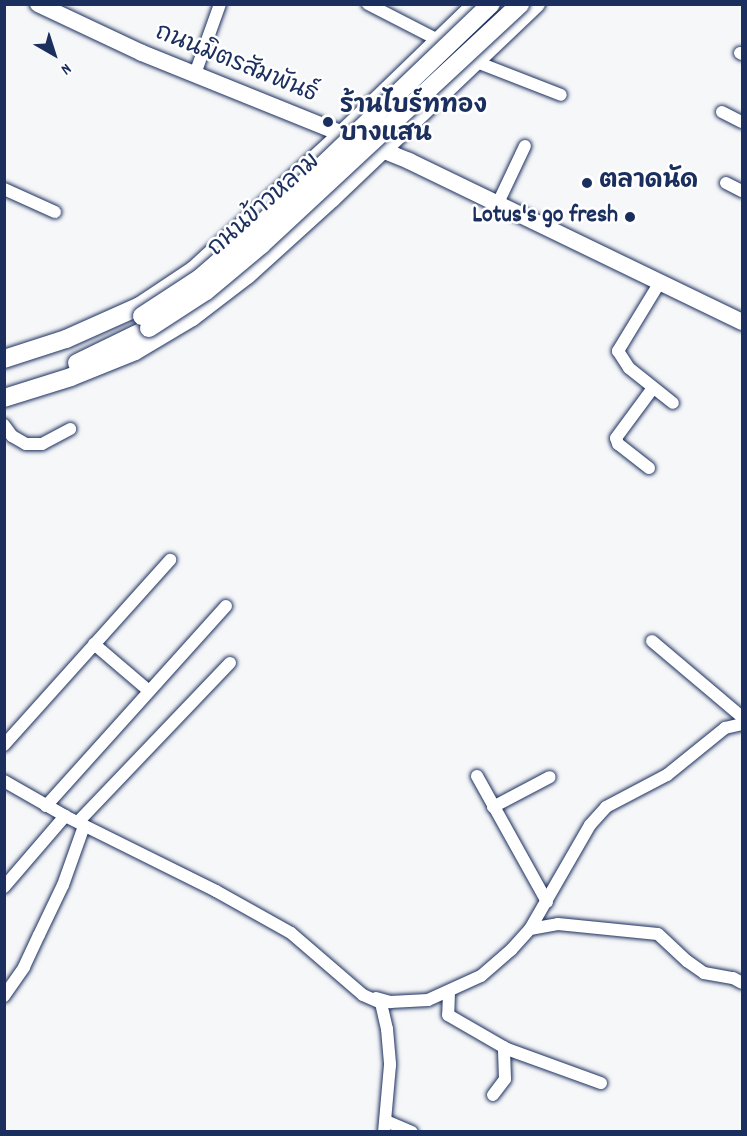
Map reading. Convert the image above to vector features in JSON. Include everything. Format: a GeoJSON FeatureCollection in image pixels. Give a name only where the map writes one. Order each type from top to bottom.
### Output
{"type":"FeatureCollection","features":[{"type":"Feature","properties":{"kind":"main road"},"geometry":{"type":"LineString","coordinates":[[485,4],[481,20],[484,27],[492,30],[500,29],[527,8]]}},
{"type":"Feature","properties":{"kind":"main road","name":"ถนนข้าวหลาม"},"geometry":{"type":"LineString","coordinates":[[4,371],[72,350],[145,322],[252,233],[491,4]]}},
{"type":"Feature","properties":{"kind":"main road"},"geometry":{"type":"LineString","coordinates":[[216,251],[344,133],[471,8]]}},
{"type":"Feature","properties":{"kind":"main road"},"geometry":{"type":"LineString","coordinates":[[4,398],[71,377],[135,351],[192,317],[247,275],[332,198],[527,8]]}},
{"type":"Feature","properties":{"kind":"main road","name":"ถนนข้าวหลาม"},"geometry":{"type":"LineString","coordinates":[[4,385],[77,363],[145,322],[206,291],[527,8]]}},
{"type":"Feature","properties":{"kind":"main road"},"geometry":{"type":"LineString","coordinates":[[413,66],[401,82],[397,93],[396,101],[400,108],[407,111],[416,110],[436,98]]}},
{"type":"Feature","properties":{"kind":"main road"},"geometry":{"type":"LineString","coordinates":[[303,171],[335,161],[342,166],[344,178],[332,198]]}},
{"type":"Feature","properties":{"kind":"main road"},"geometry":{"type":"LineString","coordinates":[[4,359],[66,339],[140,306],[235,239],[247,243],[255,250],[257,257],[247,275]]}},
{"type":"Feature","properties":{"kind":"street","name":"ถนนมิตรสัมพันธ์"},"geometry":{"type":"LineString","coordinates":[[38,4],[94,33],[381,149],[498,203],[742,322]]}},
{"type":"Feature","properties":{"kind":"street"},"geometry":{"type":"LineString","coordinates":[[195,74],[220,4]]}},
{"type":"Feature","properties":{"kind":"street"},"geometry":{"type":"LineString","coordinates":[[368,4],[440,41]]}},
{"type":"Feature","properties":{"kind":"street"},"geometry":{"type":"LineString","coordinates":[[474,61],[561,95]]}},
{"type":"Feature","properties":{"kind":"street"},"geometry":{"type":"LineString","coordinates":[[722,112],[742,122]]}},
{"type":"Feature","properties":{"kind":"street"},"geometry":{"type":"LineString","coordinates":[[498,203],[525,147]]}},
{"type":"Feature","properties":{"kind":"street"},"geometry":{"type":"LineString","coordinates":[[726,183],[742,191]]}},
{"type":"Feature","properties":{"kind":"street"},"geometry":{"type":"LineString","coordinates":[[4,189],[55,212]]}},
{"type":"Feature","properties":{"kind":"street"},"geometry":{"type":"LineString","coordinates":[[660,282],[618,351],[628,368],[673,403]]}},
{"type":"Feature","properties":{"kind":"street"},"geometry":{"type":"LineString","coordinates":[[649,468],[618,444],[616,438],[653,387]]}},
{"type":"Feature","properties":{"kind":"street"},"geometry":{"type":"LineString","coordinates":[[4,425],[12,436],[26,444],[42,444],[70,429]]}},
{"type":"Feature","properties":{"kind":"street"},"geometry":{"type":"LineString","coordinates":[[4,745],[170,560]]}},
{"type":"Feature","properties":{"kind":"street"},"geometry":{"type":"LineString","coordinates":[[46,806],[226,606]]}},
{"type":"Feature","properties":{"kind":"street"},"geometry":{"type":"LineString","coordinates":[[652,641],[742,717]]}},
{"type":"Feature","properties":{"kind":"street"},"geometry":{"type":"LineString","coordinates":[[94,644],[149,691]]}},
{"type":"Feature","properties":{"kind":"street"},"geometry":{"type":"LineString","coordinates":[[4,996],[24,967],[54,905],[81,824],[230,663]]}},
{"type":"Feature","properties":{"kind":"street"},"geometry":{"type":"LineString","coordinates":[[363,994],[390,1002],[428,1000],[481,976],[511,950],[530,929],[590,825],[606,807],[667,775],[725,728],[742,724]]}},
{"type":"Feature","properties":{"kind":"street"},"geometry":{"type":"LineString","coordinates":[[477,776],[547,902]]}},
{"type":"Feature","properties":{"kind":"street"},"geometry":{"type":"LineString","coordinates":[[493,807],[550,777]]}},
{"type":"Feature","properties":{"kind":"street"},"geometry":{"type":"LineString","coordinates":[[4,781],[46,806],[216,891],[291,933],[363,994],[381,1003],[387,1029],[390,1065],[385,1126],[412,1131]]}},
{"type":"Feature","properties":{"kind":"street"},"geometry":{"type":"LineString","coordinates":[[4,887],[65,816]]}},
{"type":"Feature","properties":{"kind":"street"},"geometry":{"type":"LineString","coordinates":[[530,929],[558,924],[658,934],[687,961],[704,973],[733,978],[742,983]]}},
{"type":"Feature","properties":{"kind":"street"},"geometry":{"type":"LineString","coordinates":[[449,992],[448,1015],[504,1047],[601,1083]]}},
{"type":"Feature","properties":{"kind":"street"},"geometry":{"type":"LineString","coordinates":[[493,1095],[504,1079],[504,1047]]}},
{"type":"Feature","properties":{"kind":"place","name":"ร้านไบร์ททอง บางแสน"},"geometry":{"type":"Point","coordinates":[328,122]}},
{"type":"Feature","properties":{"kind":"place","name":"ตลาดนัด"},"geometry":{"type":"Point","coordinates":[587,183]}},
{"type":"Feature","properties":{"kind":"place","name":"Lotus's go fresh"},"geometry":{"type":"Point","coordinates":[630,217]}}]}
